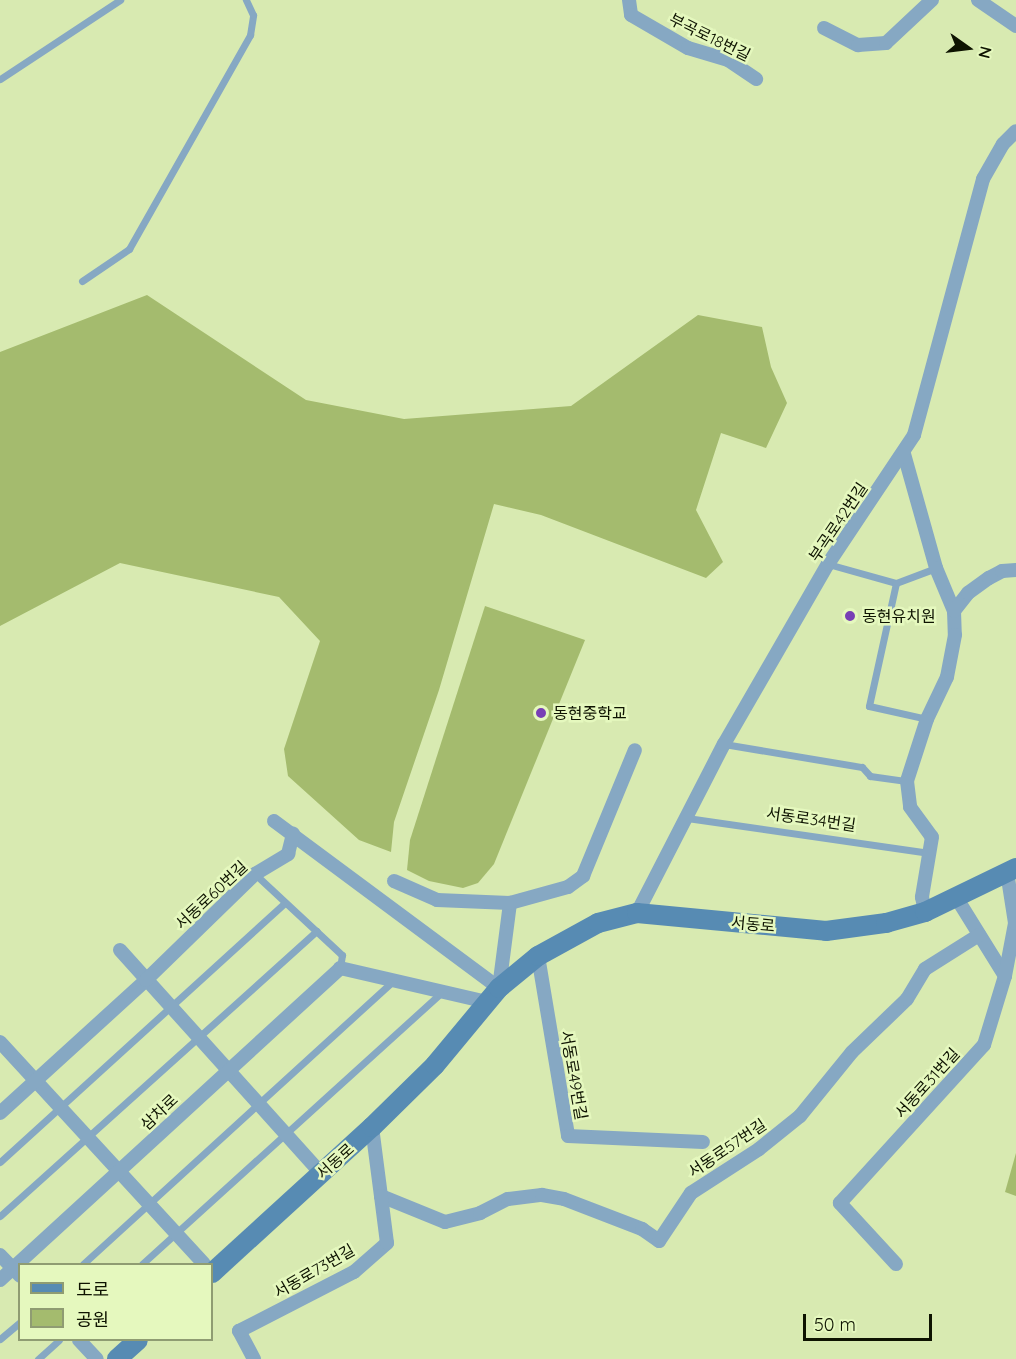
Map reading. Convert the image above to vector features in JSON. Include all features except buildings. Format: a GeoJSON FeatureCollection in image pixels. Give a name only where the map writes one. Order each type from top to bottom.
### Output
{"type":"FeatureCollection","features":[{"type":"Feature","properties":{"kind":"street","name":"부곡로18번길"},"geometry":{"type":"LineString","coordinates":[[629,0],[631,15],[688,48],[728,60],[756,79]]}},
{"type":"Feature","properties":{"kind":"street"},"geometry":{"type":"LineString","coordinates":[[824,28],[858,45],[886,42],[932,0]]}},
{"type":"Feature","properties":{"kind":"street"},"geometry":{"type":"LineString","coordinates":[[978,0],[1016,26]]}},
{"type":"Feature","properties":{"kind":"street","name":"부곡로42번길"},"geometry":{"type":"LineString","coordinates":[[637,913],[724,744],[828,564],[904,454],[914,435],[983,179],[1003,144],[1016,131]]}},
{"type":"Feature","properties":{"kind":"street"},"geometry":{"type":"LineString","coordinates":[[904,454],[936,568],[954,611],[955,635],[947,677],[927,719],[907,781],[910,807],[932,837],[922,897],[925,912]]}},
{"type":"Feature","properties":{"kind":"street"},"geometry":{"type":"LineString","coordinates":[[954,611],[968,593],[988,578],[1002,571],[1016,570]]}},
{"type":"Feature","properties":{"kind":"street"},"geometry":{"type":"LineString","coordinates":[[394,880],[437,900],[510,903],[568,887],[583,876],[635,750]]}},
{"type":"Feature","properties":{"kind":"street"},"geometry":{"type":"LineString","coordinates":[[274,821],[493,995]]}},
{"type":"Feature","properties":{"kind":"street","name":"서동로60번길"},"geometry":{"type":"LineString","coordinates":[[0,1113],[146,980],[255,874],[288,854],[293,834]]}},
{"type":"Feature","properties":{"kind":"street"},"geometry":{"type":"LineString","coordinates":[[1005,976],[1015,923],[1011,870]]}},
{"type":"Feature","properties":{"kind":"street","name":"서동로"},"geometry":{"type":"LineString","coordinates":[[213,1272],[372,1127],[435,1065],[493,995],[538,956],[598,923],[637,913],[826,931],[886,923],[925,912],[1011,870]]}},
{"type":"Feature","properties":{"kind":"street"},"geometry":{"type":"LineString","coordinates":[[956,897],[1005,976]]}},
{"type":"Feature","properties":{"kind":"street"},"geometry":{"type":"LineString","coordinates":[[493,995],[510,903]]}},
{"type":"Feature","properties":{"kind":"street","name":"서동로57번길"},"geometry":{"type":"LineString","coordinates":[[381,1196],[445,1222],[480,1213],[508,1198],[542,1195],[564,1199],[642,1229],[659,1241],[691,1193],[759,1149],[800,1116],[852,1052],[907,999],[925,969],[979,935]]}},
{"type":"Feature","properties":{"kind":"street"},"geometry":{"type":"LineString","coordinates":[[120,950],[321,1173]]}},
{"type":"Feature","properties":{"kind":"street","name":"서동로49번길"},"geometry":{"type":"LineString","coordinates":[[538,956],[568,1136],[703,1142]]}},
{"type":"Feature","properties":{"kind":"street"},"geometry":{"type":"LineString","coordinates":[[340,968],[443,991],[493,995]]}},
{"type":"Feature","properties":{"kind":"street","name":"삼차로"},"geometry":{"type":"LineString","coordinates":[[25,1263],[119,1171],[340,968]]}},
{"type":"Feature","properties":{"kind":"street","name":"서동로31번길"},"geometry":{"type":"LineString","coordinates":[[896,1264],[840,1203],[984,1045],[1005,976]]}},
{"type":"Feature","properties":{"kind":"street"},"geometry":{"type":"LineString","coordinates":[[2,1047],[203,1263]]}},
{"type":"Feature","properties":{"kind":"street"},"geometry":{"type":"LineString","coordinates":[[372,1127],[381,1196]]}},
{"type":"Feature","properties":{"kind":"street","name":"서동로73번길"},"geometry":{"type":"LineString","coordinates":[[254,1359],[240,1331],[354,1272],[387,1243],[381,1196]]}},
{"type":"Feature","properties":{"kind":"street"},"geometry":{"type":"LineString","coordinates":[[0,1255],[16,1272]]}},
{"type":"Feature","properties":{"kind":"street","name":"삼차로"},"geometry":{"type":"LineString","coordinates":[[0,1280],[16,1272]]}},
{"type":"Feature","properties":{"kind":"street"},"geometry":{"type":"LineString","coordinates":[[80,1341],[97,1359]]}},
{"type":"Feature","properties":{"kind":"street"},"geometry":{"type":"LineString","coordinates":[[117,1359],[137,1341]]}},
{"type":"Feature","properties":{"kind":"lane"},"geometry":{"type":"LineString","coordinates":[[0,79],[120,0]]}},
{"type":"Feature","properties":{"kind":"lane"},"geometry":{"type":"LineString","coordinates":[[82,281],[129,249],[250,35],[253,15],[246,0]]}},
{"type":"Feature","properties":{"kind":"lane"},"geometry":{"type":"LineString","coordinates":[[828,564],[896,583],[936,568]]}},
{"type":"Feature","properties":{"kind":"lane"},"geometry":{"type":"LineString","coordinates":[[896,583],[869,706],[927,719]]}},
{"type":"Feature","properties":{"kind":"lane"},"geometry":{"type":"LineString","coordinates":[[724,744],[862,767],[870,776],[907,781]]}},
{"type":"Feature","properties":{"kind":"lane","name":"서동로34번길"},"geometry":{"type":"LineString","coordinates":[[687,818],[929,853]]}},
{"type":"Feature","properties":{"kind":"lane"},"geometry":{"type":"LineString","coordinates":[[255,874],[342,955],[340,968]]}},
{"type":"Feature","properties":{"kind":"lane"},"geometry":{"type":"LineString","coordinates":[[0,1162],[285,903]]}},
{"type":"Feature","properties":{"kind":"lane"},"geometry":{"type":"LineString","coordinates":[[0,1216],[316,931]]}},
{"type":"Feature","properties":{"kind":"lane"},"geometry":{"type":"LineString","coordinates":[[84,1263],[395,980]]}},
{"type":"Feature","properties":{"kind":"lane"},"geometry":{"type":"LineString","coordinates":[[143,1263],[443,991]]}},
{"type":"Feature","properties":{"kind":"lane"},"geometry":{"type":"LineString","coordinates":[[0,1339],[18,1324]]}},
{"type":"Feature","properties":{"kind":"lane"},"geometry":{"type":"LineString","coordinates":[[38,1359],[58,1341]]}},
{"type":"Feature","properties":{"kind":"green space"},"geometry":{"type":"Polygon","coordinates":[[[147,295],[306,400],[404,419],[571,406],[698,315],[762,327],[771,367],[787,403],[766,448],[721,433],[696,510],[723,562],[706,578],[541,515],[494,504],[439,690],[394,822],[391,852],[359,840],[288,776],[284,749],[320,641],[279,597],[120,563],[0,626],[0,352],[147,295]]]}},
{"type":"Feature","properties":{"kind":"green space"},"geometry":{"type":"Polygon","coordinates":[[[485,606],[585,640],[494,864],[478,883],[463,888],[429,881],[407,870],[410,840],[485,606]]]}},
{"type":"Feature","properties":{"kind":"green space"},"geometry":{"type":"Polygon","coordinates":[[[1016,1153],[1016,1196],[1005,1192],[1016,1153]]]}},
{"type":"Feature","properties":{"kind":"place","name":"동현유치원"},"geometry":{"type":"Point","coordinates":[850,616]}},
{"type":"Feature","properties":{"kind":"place","name":"동현중학교"},"geometry":{"type":"Point","coordinates":[541,713]}}]}
